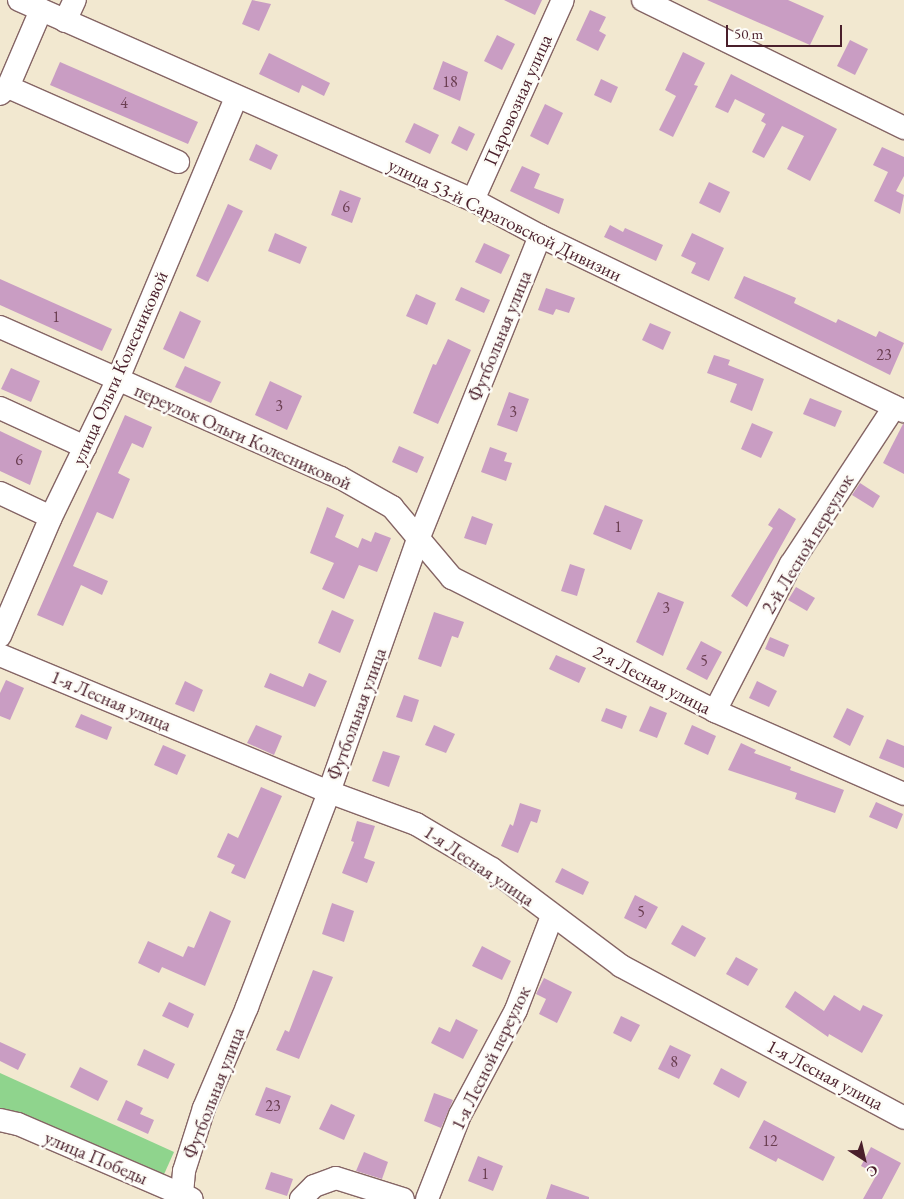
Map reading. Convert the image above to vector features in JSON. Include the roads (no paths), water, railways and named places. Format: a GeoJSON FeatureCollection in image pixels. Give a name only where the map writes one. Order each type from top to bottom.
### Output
{"type":"FeatureCollection","features":[{"type":"Feature","properties":{"kind":"street","name":"улица 53-й Саратовской Дивизии"},"geometry":{"type":"LineString","coordinates":[[19,0],[236,98],[472,200],[540,236],[899,409]]}},
{"type":"Feature","properties":{"kind":"street"},"geometry":{"type":"LineString","coordinates":[[65,20],[75,0]]}},
{"type":"Feature","properties":{"kind":"street","name":"Паровозная улица"},"geometry":{"type":"LineString","coordinates":[[472,200],[563,0]]}},
{"type":"Feature","properties":{"kind":"street"},"geometry":{"type":"LineString","coordinates":[[643,0],[904,128]]}},
{"type":"Feature","properties":{"kind":"street"},"geometry":{"type":"LineString","coordinates":[[41,10],[4,91],[178,162]]}},
{"type":"Feature","properties":{"kind":"street","name":"улица Ольги Колесниковой"},"geometry":{"type":"LineString","coordinates":[[0,636],[51,517],[117,381],[236,98]]}},
{"type":"Feature","properties":{"kind":"street","name":"Футбольная улица"},"geometry":{"type":"LineString","coordinates":[[187,1197],[184,1171],[204,1108],[247,1008],[329,792],[419,537],[540,236]]}},
{"type":"Feature","properties":{"kind":"street","name":"переулок Ольги Колесниковой"},"geometry":{"type":"LineString","coordinates":[[0,327],[117,381],[341,478],[392,507],[419,537]]}},
{"type":"Feature","properties":{"kind":"street"},"geometry":{"type":"LineString","coordinates":[[0,408],[85,447]]}},
{"type":"Feature","properties":{"kind":"street","name":"2-й Лесной переулок"},"geometry":{"type":"LineString","coordinates":[[714,711],[791,564],[899,409]]}},
{"type":"Feature","properties":{"kind":"street"},"geometry":{"type":"LineString","coordinates":[[0,493],[51,517]]}},
{"type":"Feature","properties":{"kind":"street","name":"2-я Лесная улица"},"geometry":{"type":"LineString","coordinates":[[419,537],[452,578],[714,711],[904,794]]}},
{"type":"Feature","properties":{"kind":"street","name":"1-я Лесная улица"},"geometry":{"type":"LineString","coordinates":[[0,655],[329,792],[416,824],[492,870],[621,966],[904,1118]]}},
{"type":"Feature","properties":{"kind":"street","name":"1-я Лесной переулок"},"geometry":{"type":"LineString","coordinates":[[428,1199],[460,1115],[516,1010],[552,916]]}},
{"type":"Feature","properties":{"kind":"street","name":"улица Победы"},"geometry":{"type":"LineString","coordinates":[[0,1120],[18,1124],[187,1197]]}},
{"type":"Feature","properties":{"kind":"street"},"geometry":{"type":"LineString","coordinates":[[301,1199],[314,1186],[336,1178],[402,1199]]}}]}
